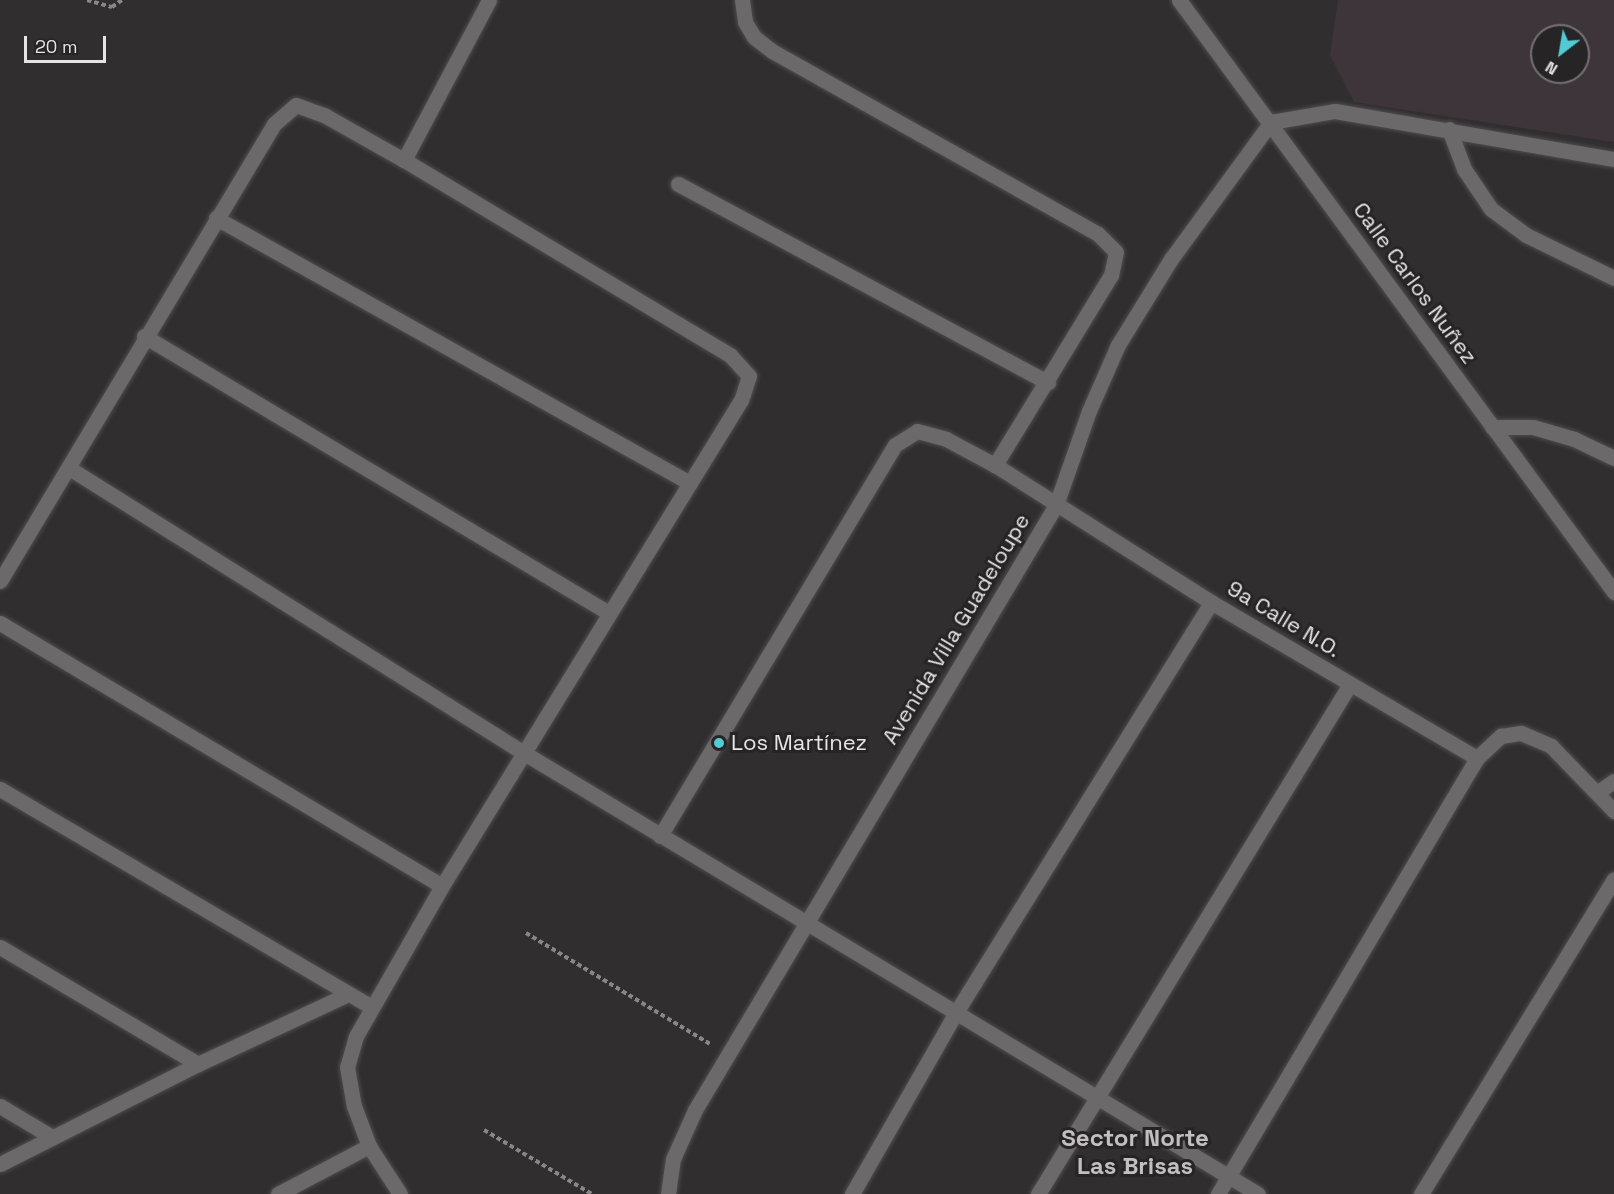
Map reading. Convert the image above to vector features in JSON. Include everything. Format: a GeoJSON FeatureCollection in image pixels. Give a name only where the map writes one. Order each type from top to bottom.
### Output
{"type":"FeatureCollection","features":[{"type":"Feature","properties":{"kind":"street"},"geometry":{"type":"LineString","coordinates":[[404,160],[489,0]]}},
{"type":"Feature","properties":{"kind":"street"},"geometry":{"type":"LineString","coordinates":[[742,0],[745,22],[754,37],[772,51],[1098,234],[1116,252],[1111,275],[1048,382],[995,465]]}},
{"type":"Feature","properties":{"kind":"street","name":"Calle Carlos Nuñez"},"geometry":{"type":"LineString","coordinates":[[1179,0],[1614,591]]}},
{"type":"Feature","properties":{"kind":"street"},"geometry":{"type":"LineString","coordinates":[[0,581],[69,468],[144,336],[274,124],[296,105],[324,115],[404,160],[730,355],[749,376],[741,400],[370,1006],[347,1067],[354,1106],[369,1146],[400,1194]]}},
{"type":"Feature","properties":{"kind":"street"},"geometry":{"type":"LineString","coordinates":[[1271,122],[1335,111],[1614,159]]}},
{"type":"Feature","properties":{"kind":"street","name":"Avenida Villa Guadeloupe"},"geometry":{"type":"LineString","coordinates":[[668,1194],[678,1149],[727,1054],[1056,505],[1089,411],[1118,345],[1171,259],[1271,122]]}},
{"type":"Feature","properties":{"kind":"street"},"geometry":{"type":"LineString","coordinates":[[1449,129],[1464,169],[1491,209],[1526,235],[1614,278]]}},
{"type":"Feature","properties":{"kind":"street"},"geometry":{"type":"LineString","coordinates":[[678,184],[1048,382]]}},
{"type":"Feature","properties":{"kind":"street"},"geometry":{"type":"LineString","coordinates":[[216,218],[690,483]]}},
{"type":"Feature","properties":{"kind":"street"},"geometry":{"type":"LineString","coordinates":[[144,336],[609,613]]}},
{"type":"Feature","properties":{"kind":"street"},"geometry":{"type":"LineString","coordinates":[[1492,427],[1533,426],[1574,439],[1614,458]]}},
{"type":"Feature","properties":{"kind":"street","name":"9a Calle N.O."},"geometry":{"type":"LineString","coordinates":[[660,836],[895,445],[917,430],[946,439],[995,465],[1211,602],[1477,758]]}},
{"type":"Feature","properties":{"kind":"street"},"geometry":{"type":"LineString","coordinates":[[69,468],[524,753],[804,924],[1258,1194]]}},
{"type":"Feature","properties":{"kind":"street"},"geometry":{"type":"LineString","coordinates":[[852,1194],[955,1014],[1211,602]]}},
{"type":"Feature","properties":{"kind":"street"},"geometry":{"type":"LineString","coordinates":[[0,622],[442,886]]}},
{"type":"Feature","properties":{"kind":"street"},"geometry":{"type":"LineString","coordinates":[[1038,1194],[1350,684]]}},
{"type":"Feature","properties":{"kind":"street"},"geometry":{"type":"LineString","coordinates":[[1218,1194],[1477,758],[1501,736],[1521,733],[1551,746],[1614,811]]}},
{"type":"Feature","properties":{"kind":"street"},"geometry":{"type":"LineString","coordinates":[[1598,792],[1614,781]]}},
{"type":"Feature","properties":{"kind":"street"},"geometry":{"type":"LineString","coordinates":[[0,789],[370,1006]]}},
{"type":"Feature","properties":{"kind":"street"},"geometry":{"type":"LineString","coordinates":[[1421,1194],[1614,879]]}},
{"type":"Feature","properties":{"kind":"street"},"geometry":{"type":"LineString","coordinates":[[0,947],[198,1064]]}},
{"type":"Feature","properties":{"kind":"street"},"geometry":{"type":"LineString","coordinates":[[0,1164],[198,1064],[348,994]]}},
{"type":"Feature","properties":{"kind":"street"},"geometry":{"type":"LineString","coordinates":[[0,1106],[52,1137]]}},
{"type":"Feature","properties":{"kind":"street"},"geometry":{"type":"LineString","coordinates":[[278,1194],[369,1146]]}},
{"type":"Feature","properties":{"kind":"path"},"geometry":{"type":"LineString","coordinates":[[87,0],[112,7],[122,0]]}},
{"type":"Feature","properties":{"kind":"path"},"geometry":{"type":"LineString","coordinates":[[526,933],[727,1054]]}},
{"type":"Feature","properties":{"kind":"path"},"geometry":{"type":"LineString","coordinates":[[484,1130],[592,1194]]}},
{"type":"Feature","properties":{"kind":"shaded area"},"geometry":{"type":"Polygon","coordinates":[[[1338,0],[1614,0],[1614,142],[1354,102],[1330,55],[1338,0]]]}},
{"type":"Feature","properties":{"kind":"place","name":"Los Martínez"},"geometry":{"type":"Point","coordinates":[719,743]}},
{"type":"Feature","properties":{"kind":"district","name":"Sector Norte Las Brisas"},"geometry":{"type":"Point","coordinates":[1135,1152]}}]}
